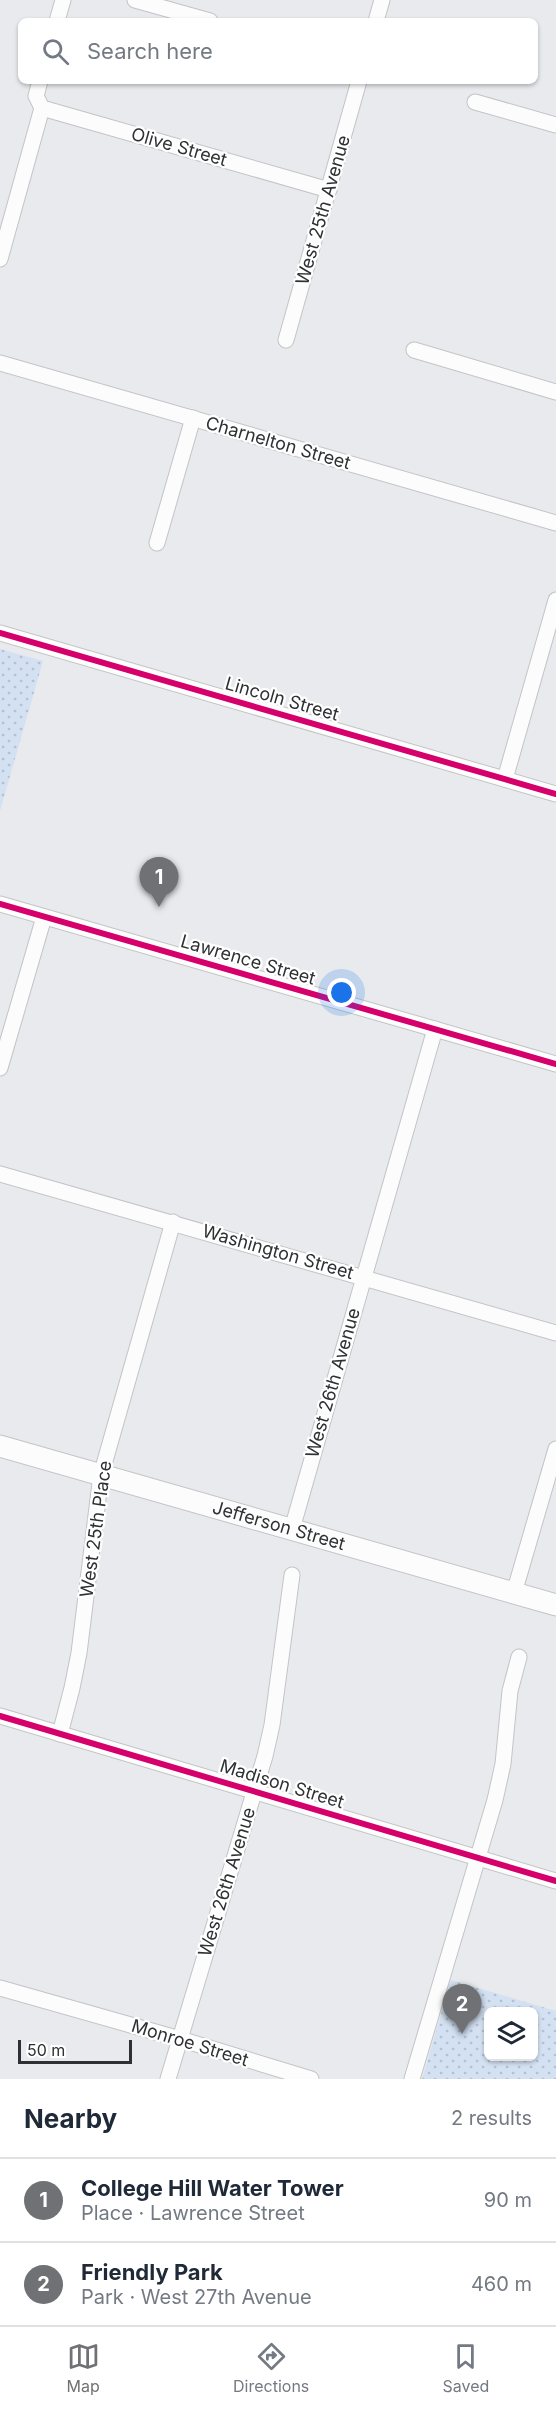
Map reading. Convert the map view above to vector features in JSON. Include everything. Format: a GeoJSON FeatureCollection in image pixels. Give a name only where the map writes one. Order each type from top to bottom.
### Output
{"type":"FeatureCollection","features":[{"type":"Feature","properties":{"kind":"street"},"geometry":{"type":"LineString","coordinates":[[58,18],[63,0]]}},
{"type":"Feature","properties":{"kind":"street"},"geometry":{"type":"LineString","coordinates":[[135,0],[199,18]]}},
{"type":"Feature","properties":{"kind":"street"},"geometry":{"type":"LineString","coordinates":[[377,18],[382,0]]}},
{"type":"Feature","properties":{"kind":"street","name":"West 25th Avenue"},"geometry":{"type":"LineString","coordinates":[[286,339],[358,84]]}},
{"type":"Feature","properties":{"kind":"street"},"geometry":{"type":"LineString","coordinates":[[0,259],[39,95]]}},
{"type":"Feature","properties":{"kind":"street","name":"Olive Street"},"geometry":{"type":"LineString","coordinates":[[39,95],[329,190]]}},
{"type":"Feature","properties":{"kind":"street"},"geometry":{"type":"LineString","coordinates":[[475,102],[556,125]]}},
{"type":"Feature","properties":{"kind":"street"},"geometry":{"type":"LineString","coordinates":[[414,350],[556,392]]}},
{"type":"Feature","properties":{"kind":"street","name":"Charnelton Street"},"geometry":{"type":"LineString","coordinates":[[0,363],[556,523]]}},
{"type":"Feature","properties":{"kind":"street"},"geometry":{"type":"LineString","coordinates":[[157,543],[193,418]]}},
{"type":"Feature","properties":{"kind":"street"},"geometry":{"type":"LineString","coordinates":[[505,779],[556,600]]}},
{"type":"Feature","properties":{"kind":"street","name":"Lincoln Street"},"geometry":{"type":"LineString","coordinates":[[0,633],[556,794]]}},
{"type":"Feature","properties":{"kind":"street","name":"Lawrence Street"},"geometry":{"type":"LineString","coordinates":[[0,904],[556,1064]]}},
{"type":"Feature","properties":{"kind":"street"},"geometry":{"type":"LineString","coordinates":[[0,1068],[44,917]]}},
{"type":"Feature","properties":{"kind":"street","name":"West 26th Avenue"},"geometry":{"type":"LineString","coordinates":[[292,1529],[435,1029]]}},
{"type":"Feature","properties":{"kind":"street","name":"Washington Street"},"geometry":{"type":"LineString","coordinates":[[0,1174],[556,1333]]}},
{"type":"Feature","properties":{"kind":"street","name":"West 25th Place"},"geometry":{"type":"LineString","coordinates":[[60,1734],[79,1653],[101,1475],[173,1222]]}},
{"type":"Feature","properties":{"kind":"street","name":"Jefferson Street"},"geometry":{"type":"LineString","coordinates":[[0,1446],[556,1605]]}},
{"type":"Feature","properties":{"kind":"street"},"geometry":{"type":"LineString","coordinates":[[514,1593],[556,1449]]}},
{"type":"Feature","properties":{"kind":"street","name":"West 26th Avenue"},"geometry":{"type":"LineString","coordinates":[[168,2079],[272,1725],[292,1575]]}},
{"type":"Feature","properties":{"kind":"street"},"geometry":{"type":"LineString","coordinates":[[412,2079],[501,1778],[508,1704],[519,1657]]}},
{"type":"Feature","properties":{"kind":"street","name":"Madison Street"},"geometry":{"type":"LineString","coordinates":[[0,1716],[556,1881]]}},
{"type":"Feature","properties":{"kind":"street","name":"Monroe Street"},"geometry":{"type":"LineString","coordinates":[[0,1988],[311,2079]]}},
{"type":"Feature","properties":{"kind":"shaded area"},"geometry":{"type":"Polygon","coordinates":[[[0,649],[43,661],[0,811],[0,649]]]}},
{"type":"Feature","properties":{"kind":"shaded area"},"geometry":{"type":"Polygon","coordinates":[[[451,1980],[556,2011],[556,2079],[422,2079],[451,1980]]]}},
{"type":"Feature","properties":{"kind":"cycle path"},"geometry":{"type":"LineString","coordinates":[[0,633],[556,794]]}},
{"type":"Feature","properties":{"kind":"cycle path"},"geometry":{"type":"LineString","coordinates":[[0,904],[556,1064]]}},
{"type":"Feature","properties":{"kind":"cycle path"},"geometry":{"type":"LineString","coordinates":[[0,1716],[556,1881]]}},
{"type":"Feature","properties":{"kind":"place","name":"College Hill Water Tower"},"geometry":{"type":"Point","coordinates":[159,907]}},
{"type":"Feature","properties":{"kind":"place","name":"Friendly Park"},"geometry":{"type":"Point","coordinates":[462,2034]}}]}
